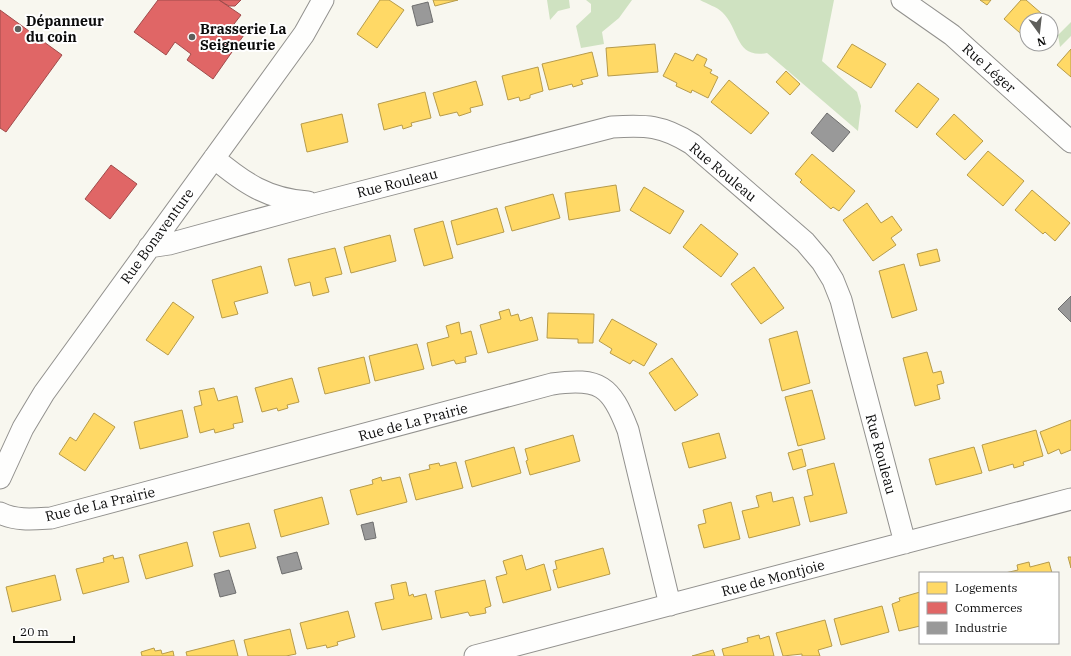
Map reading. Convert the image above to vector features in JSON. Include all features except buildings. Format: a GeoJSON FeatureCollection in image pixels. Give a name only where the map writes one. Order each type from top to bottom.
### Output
{"type":"FeatureCollection","features":[{"type":"Feature","properties":{"kind":"street","name":"Rue Bonaventure"},"geometry":{"type":"LineString","coordinates":[[0,478],[22,428],[44,393],[304,34],[323,0]]}},
{"type":"Feature","properties":{"kind":"street","name":"Rue Léger"},"geometry":{"type":"LineString","coordinates":[[902,0],[952,35],[1071,142]]}},
{"type":"Feature","properties":{"kind":"street","name":"Rue Rouleau"},"geometry":{"type":"LineString","coordinates":[[149,247],[169,244],[319,203],[612,127],[658,127],[674,133],[692,144],[805,242],[822,262],[833,280],[841,300],[905,543]]}},
{"type":"Feature","properties":{"kind":"street","name":"Rue Rouleau"},"geometry":{"type":"LineString","coordinates":[[214,158],[249,185],[264,193],[296,201],[319,203]]}},
{"type":"Feature","properties":{"kind":"street","name":"Rue de La Prairie"},"geometry":{"type":"LineString","coordinates":[[0,513],[7,517],[31,519],[51,518],[552,384],[575,381],[588,382],[594,383],[610,393],[621,410],[628,430],[670,605]]}},
{"type":"Feature","properties":{"kind":"street","name":"Rue de Montjoie"},"geometry":{"type":"LineString","coordinates":[[475,656],[1071,499]]}},
{"type":"Feature","properties":{"kind":"green space"},"geometry":{"type":"Polygon","coordinates":[[[547,0],[569,0],[570,8],[558,11],[550,20],[547,0]]]}},
{"type":"Feature","properties":{"kind":"green space"},"geometry":{"type":"Polygon","coordinates":[[[586,0],[632,0],[619,18],[602,32],[604,44],[581,48],[576,26],[591,12],[591,4],[586,0]]]}},
{"type":"Feature","properties":{"kind":"green space"},"geometry":{"type":"Polygon","coordinates":[[[700,0],[834,0],[822,61],[857,92],[861,106],[858,131],[767,53],[757,54],[749,52],[743,47],[728,19],[722,12],[700,0]]]}},
{"type":"Feature","properties":{"kind":"green space"},"geometry":{"type":"Polygon","coordinates":[[[1071,22],[1071,36],[1060,47],[1059,34],[1071,22]]]}},
{"type":"Feature","properties":{"kind":"place","name":"Dépanneur du coin"},"geometry":{"type":"Point","coordinates":[18,29]}},
{"type":"Feature","properties":{"kind":"place","name":"Brasserie La Seigneurie"},"geometry":{"type":"Point","coordinates":[192,37]}}]}
